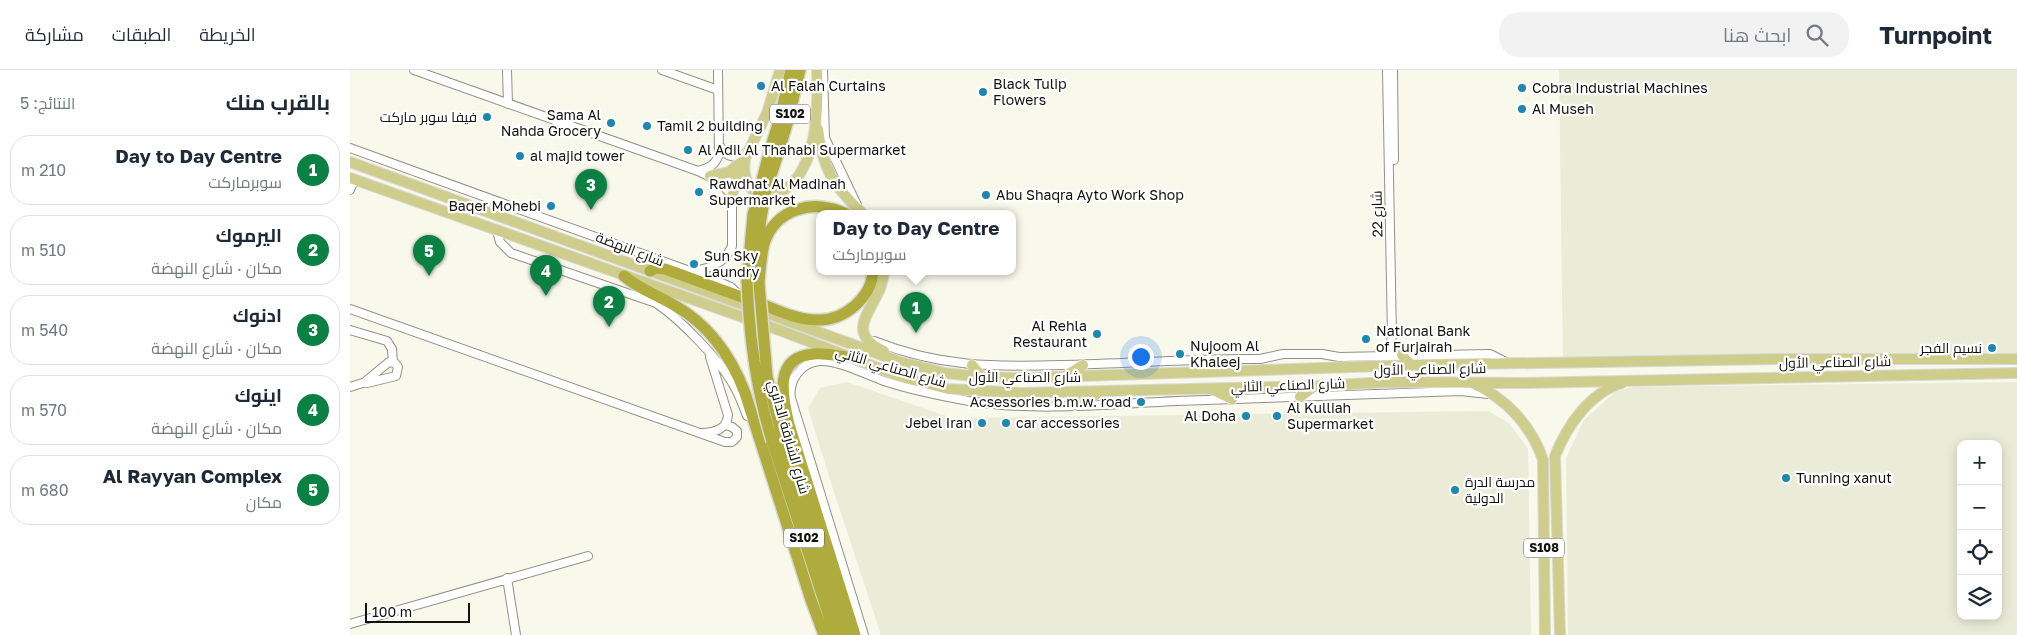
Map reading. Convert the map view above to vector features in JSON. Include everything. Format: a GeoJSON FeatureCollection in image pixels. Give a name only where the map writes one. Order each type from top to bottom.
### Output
{"type":"FeatureCollection","features":[{"type":"Feature","properties":{"kind":"highway","name":"S102"},"geometry":{"type":"LineString","coordinates":[[773,155],[791,70]]}},
{"type":"Feature","properties":{"kind":"highway","name":"S102"},"geometry":{"type":"LineString","coordinates":[[773,155],[791,112],[800,70]]}},
{"type":"Feature","properties":{"kind":"highway","name":"شارع الشارقة الدائري"},"geometry":{"type":"LineString","coordinates":[[773,155],[768,186],[757,217],[757,260],[753,282],[777,441],[835,635]]}},
{"type":"Feature","properties":{"kind":"highway"},"geometry":{"type":"LineString","coordinates":[[753,282],[764,245],[773,229],[786,216],[793,211],[808,206],[822,206],[837,210]]}},
{"type":"Feature","properties":{"kind":"highway"},"geometry":{"type":"LineString","coordinates":[[650,271],[660,268],[808,319],[819,320],[832,319],[854,307],[869,288],[872,275]]}},
{"type":"Feature","properties":{"kind":"highway"},"geometry":{"type":"LineString","coordinates":[[624,276],[643,290],[684,312],[712,336],[739,377],[824,635]]}},
{"type":"Feature","properties":{"kind":"highway"},"geometry":{"type":"LineString","coordinates":[[848,357],[816,353],[801,356],[785,372],[782,389],[789,424],[855,635]]}},
{"type":"Feature","properties":{"kind":"highway","name":"شارع الشارقة الدائري"},"geometry":{"type":"LineString","coordinates":[[777,441],[845,635]]}},
{"type":"Feature","properties":{"kind":"main road"},"geometry":{"type":"LineString","coordinates":[[732,196],[737,175],[768,113],[780,70]]}},
{"type":"Feature","properties":{"kind":"main road"},"geometry":{"type":"LineString","coordinates":[[747,155],[745,175],[755,192],[766,196],[783,192],[796,179],[806,163],[812,145],[816,113],[817,70]]}},
{"type":"Feature","properties":{"kind":"main road"},"geometry":{"type":"LineString","coordinates":[[816,113],[821,150],[830,175],[840,191],[859,210]]}},
{"type":"Feature","properties":{"kind":"main road"},"geometry":{"type":"LineString","coordinates":[[710,176],[728,172],[747,155]]}},
{"type":"Feature","properties":{"kind":"main road","name":"شارع النهضة"},"geometry":{"type":"LineString","coordinates":[[350,162],[901,362]]}},
{"type":"Feature","properties":{"kind":"main road","name":"شارع النهضة"},"geometry":{"type":"LineString","coordinates":[[352,179],[779,330],[848,357]]}},
{"type":"Feature","properties":{"kind":"main road"},"geometry":{"type":"LineString","coordinates":[[883,275],[879,292],[864,320],[864,331],[867,338],[875,346],[895,356],[901,362]]}},
{"type":"Feature","properties":{"kind":"main road"},"geometry":{"type":"LineString","coordinates":[[1402,355],[1411,365]]}},
{"type":"Feature","properties":{"kind":"main road","name":"شارع الصناعي الأول"},"geometry":{"type":"LineString","coordinates":[[848,357],[902,377],[948,389],[1022,393],[1315,386],[1390,382],[2017,373]]}},
{"type":"Feature","properties":{"kind":"main road","name":"شارع الصناعي الأول"},"geometry":{"type":"LineString","coordinates":[[901,362],[945,373],[982,377],[1064,377],[1411,365],[1776,359],[2017,359]]}},
{"type":"Feature","properties":{"kind":"main road"},"geometry":{"type":"LineString","coordinates":[[972,365],[982,377]]}},
{"type":"Feature","properties":{"kind":"main road"},"geometry":{"type":"LineString","coordinates":[[1064,377],[1083,365]]}},
{"type":"Feature","properties":{"kind":"main road","name":"S108"},"geometry":{"type":"LineString","coordinates":[[1560,635],[1556,456],[1569,426],[1586,407],[1610,388],[1633,380]]}},
{"type":"Feature","properties":{"kind":"main road"},"geometry":{"type":"LineString","coordinates":[[1469,382],[1494,394]]}},
{"type":"Feature","properties":{"kind":"main road"},"geometry":{"type":"LineString","coordinates":[[926,384],[938,394]]}},
{"type":"Feature","properties":{"kind":"main road"},"geometry":{"type":"LineString","coordinates":[[1300,397],[1315,386]]}},
{"type":"Feature","properties":{"kind":"main road"},"geometry":{"type":"LineString","coordinates":[[1208,388],[1232,399]]}},
{"type":"Feature","properties":{"kind":"main road"},"geometry":{"type":"LineString","coordinates":[[1075,405],[1104,390]]}},
{"type":"Feature","properties":{"kind":"main road","name":"S108"},"geometry":{"type":"LineString","coordinates":[[1494,394],[1526,425],[1542,460],[1545,635]]}},
{"type":"Feature","properties":{"kind":"street"},"geometry":{"type":"LineString","coordinates":[[414,70],[698,171],[725,186],[732,196],[733,242],[723,260],[708,268],[688,271]]}},
{"type":"Feature","properties":{"kind":"street"},"geometry":{"type":"LineString","coordinates":[[507,70],[508,104]]}},
{"type":"Feature","properties":{"kind":"street"},"geometry":{"type":"LineString","coordinates":[[662,70],[718,90]]}},
{"type":"Feature","properties":{"kind":"street"},"geometry":{"type":"LineString","coordinates":[[698,171],[710,168],[714,164],[720,146],[718,70]]}},
{"type":"Feature","properties":{"kind":"street"},"geometry":{"type":"LineString","coordinates":[[823,70],[825,138],[860,210]]}},
{"type":"Feature","properties":{"kind":"street","name":"شارع 22"},"geometry":{"type":"LineString","coordinates":[[1385,356],[1392,336],[1387,70]]}},
{"type":"Feature","properties":{"kind":"street","name":"شارع 22"},"geometry":{"type":"LineString","coordinates":[[1393,70],[1395,340],[1396,346],[1402,355]]}},
{"type":"Feature","properties":{"kind":"street"},"geometry":{"type":"LineString","coordinates":[[720,146],[730,157],[747,155]]}},
{"type":"Feature","properties":{"kind":"street"},"geometry":{"type":"LineString","coordinates":[[350,148],[731,286],[740,296]]}},
{"type":"Feature","properties":{"kind":"street"},"geometry":{"type":"LineString","coordinates":[[350,190],[352,179]]}},
{"type":"Feature","properties":{"kind":"street"},"geometry":{"type":"LineString","coordinates":[[497,231],[500,242],[511,253],[656,303],[674,317],[708,353],[733,384],[749,422],[757,435]]}},
{"type":"Feature","properties":{"kind":"street"},"geometry":{"type":"LineString","coordinates":[[350,309],[724,442],[732,442],[736,437],[736,431],[726,425],[716,431],[701,433]]}},
{"type":"Feature","properties":{"kind":"street"},"geometry":{"type":"LineString","coordinates":[[350,330],[388,341],[391,346],[391,362]]}},
{"type":"Feature","properties":{"kind":"street"},"geometry":{"type":"LineString","coordinates":[[867,338],[917,356],[972,365],[1083,365],[1260,359],[1283,354],[1322,354],[1339,357],[1490,354],[1510,364]]}},
{"type":"Feature","properties":{"kind":"street"},"geometry":{"type":"LineString","coordinates":[[708,353],[728,410],[726,425]]}},
{"type":"Feature","properties":{"kind":"street","name":"شارع الصناعي الثاني"},"geometry":{"type":"LineString","coordinates":[[864,635],[800,434],[791,398],[791,385],[801,370],[811,363],[821,361],[832,362],[887,382],[997,406],[1075,405],[1460,391],[1494,394]]}},
{"type":"Feature","properties":{"kind":"street"},"geometry":{"type":"LineString","coordinates":[[350,387],[366,382],[391,362]]}},
{"type":"Feature","properties":{"kind":"street"},"geometry":{"type":"LineString","coordinates":[[366,382],[368,384],[395,377],[399,369],[397,365],[391,362]]}},
{"type":"Feature","properties":{"kind":"street"},"geometry":{"type":"LineString","coordinates":[[350,624],[588,556]]}},
{"type":"Feature","properties":{"kind":"street"},"geometry":{"type":"LineString","coordinates":[[507,578],[516,635]]}},
{"type":"Feature","properties":{"kind":"shaded area"},"geometry":{"type":"Polygon","coordinates":[[[1559,70],[2017,70],[2017,355],[1563,364],[1559,70]]]}},
{"type":"Feature","properties":{"kind":"shaded area"},"geometry":{"type":"Polygon","coordinates":[[[847,382],[952,418],[1488,411],[1510,424],[1528,449],[1531,635],[881,635],[808,408],[820,388],[847,382]]]}},
{"type":"Feature","properties":{"kind":"shaded area"},"geometry":{"type":"Polygon","coordinates":[[[2017,382],[2017,635],[1568,635],[1566,458],[1584,420],[1615,392],[1632,387],[2017,382]]]}},
{"type":"Feature","properties":{"kind":"place","name":"Al Falah Curtains"},"geometry":{"type":"Point","coordinates":[761,86]}},
{"type":"Feature","properties":{"kind":"place","name":"Cobra Industrial Machines"},"geometry":{"type":"Point","coordinates":[1522,88]}},
{"type":"Feature","properties":{"kind":"place","name":"Black Tulip Flowers"},"geometry":{"type":"Point","coordinates":[983,92]}},
{"type":"Feature","properties":{"kind":"place","name":"Al Museh"},"geometry":{"type":"Point","coordinates":[1522,109]}},
{"type":"Feature","properties":{"kind":"place","name":"فيفا سوبر ماركت"},"geometry":{"type":"Point","coordinates":[487,117]}},
{"type":"Feature","properties":{"kind":"place","name":"Sama Al Nahda Grocery"},"geometry":{"type":"Point","coordinates":[611,123]}},
{"type":"Feature","properties":{"kind":"place","name":"Tamil 2 building"},"geometry":{"type":"Point","coordinates":[647,126]}},
{"type":"Feature","properties":{"kind":"place","name":"Al Adil Al Thahabi Supermarket"},"geometry":{"type":"Point","coordinates":[688,150]}},
{"type":"Feature","properties":{"kind":"place","name":"al majid tower"},"geometry":{"type":"Point","coordinates":[520,156]}},
{"type":"Feature","properties":{"kind":"place","name":"Rawdhat Al Madinah Supermarket"},"geometry":{"type":"Point","coordinates":[699,192]}},
{"type":"Feature","properties":{"kind":"place","name":"Abu Shaqra Ayto Work Shop"},"geometry":{"type":"Point","coordinates":[986,195]}},
{"type":"Feature","properties":{"kind":"place","name":"Baqer Mohebi"},"geometry":{"type":"Point","coordinates":[551,206]}},
{"type":"Feature","properties":{"kind":"place","name":"ادنوك"},"geometry":{"type":"Point","coordinates":[591,210]}},
{"type":"Feature","properties":{"kind":"place","name":"Sun Sky Laundry"},"geometry":{"type":"Point","coordinates":[694,264]}},
{"type":"Feature","properties":{"kind":"place","name":"Al Rayyan Complex"},"geometry":{"type":"Point","coordinates":[429,276]}},
{"type":"Feature","properties":{"kind":"place","name":"اينوك"},"geometry":{"type":"Point","coordinates":[546,296]}},
{"type":"Feature","properties":{"kind":"place","name":"اليرموك"},"geometry":{"type":"Point","coordinates":[609,327]}},
{"type":"Feature","properties":{"kind":"place","name":"Day to Day Centre"},"geometry":{"type":"Point","coordinates":[916,333]}},
{"type":"Feature","properties":{"kind":"place","name":"Al Rehla Restaurant"},"geometry":{"type":"Point","coordinates":[1097,334]}},
{"type":"Feature","properties":{"kind":"place","name":"National Bank of Furjairah"},"geometry":{"type":"Point","coordinates":[1366,339]}},
{"type":"Feature","properties":{"kind":"place","name":"نسيم الفجر"},"geometry":{"type":"Point","coordinates":[1992,348]}},
{"type":"Feature","properties":{"kind":"place","name":"Nujoom Al Khaleej"},"geometry":{"type":"Point","coordinates":[1180,354]}},
{"type":"Feature","properties":{"kind":"place","name":"Acsessories b.m.w. road"},"geometry":{"type":"Point","coordinates":[1141,402]}},
{"type":"Feature","properties":{"kind":"place","name":"Al Doha"},"geometry":{"type":"Point","coordinates":[1246,416]}},
{"type":"Feature","properties":{"kind":"place","name":"Al Kulliah Supermarket"},"geometry":{"type":"Point","coordinates":[1277,416]}},
{"type":"Feature","properties":{"kind":"place","name":"Jebel Iran"},"geometry":{"type":"Point","coordinates":[982,423]}},
{"type":"Feature","properties":{"kind":"place","name":"car accessories"},"geometry":{"type":"Point","coordinates":[1006,423]}},
{"type":"Feature","properties":{"kind":"place","name":"Tunning xanut"},"geometry":{"type":"Point","coordinates":[1786,478]}},
{"type":"Feature","properties":{"kind":"place","name":"مدرسة الدرة الدولية"},"geometry":{"type":"Point","coordinates":[1455,490]}}]}
